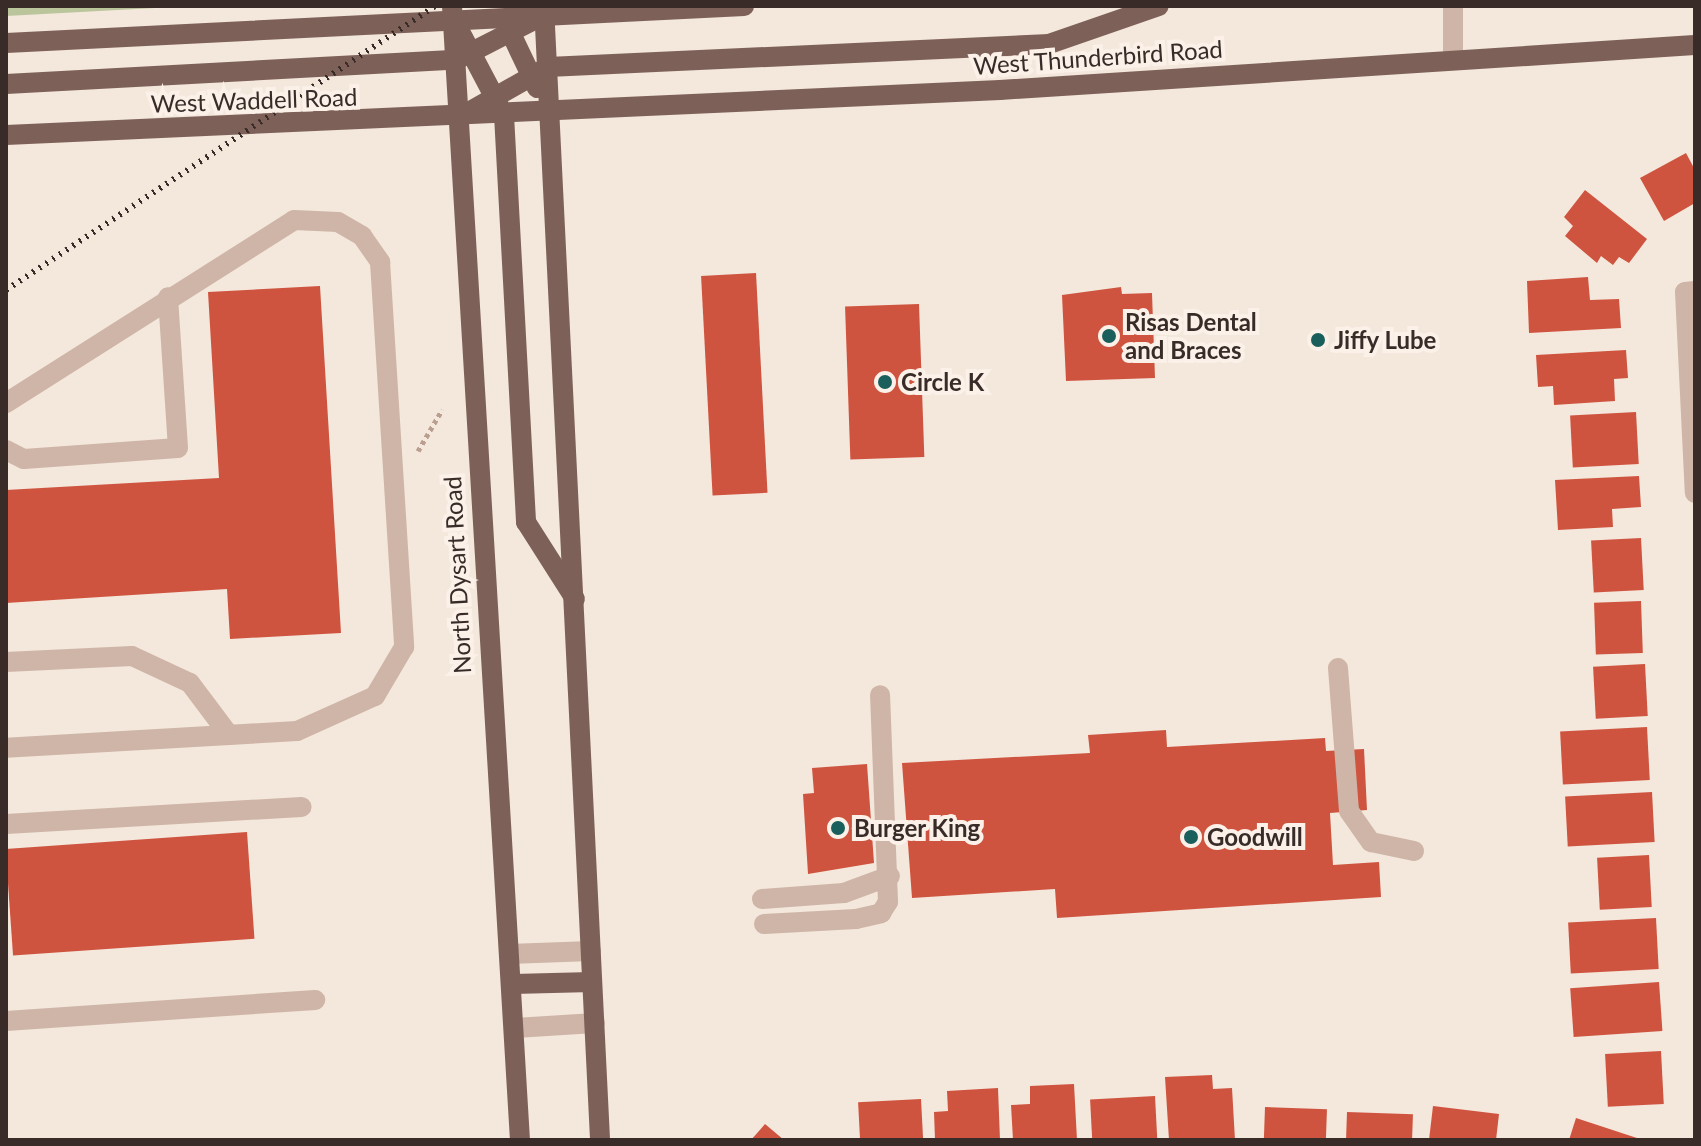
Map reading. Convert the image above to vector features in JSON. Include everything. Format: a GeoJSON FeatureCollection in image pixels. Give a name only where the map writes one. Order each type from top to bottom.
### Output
{"type":"FeatureCollection","features":[{"type":"Feature","properties":{"kind":"main road"},"geometry":{"type":"LineString","coordinates":[[6,43],[453,12],[506,19],[545,10],[744,6]]}},
{"type":"Feature","properties":{"kind":"main road"},"geometry":{"type":"LineString","coordinates":[[499,106],[539,72],[1049,44],[1159,6]]}},
{"type":"Feature","properties":{"kind":"main road"},"geometry":{"type":"LineString","coordinates":[[539,72],[545,10]]}},
{"type":"Feature","properties":{"kind":"main road","name":"North Dysart Road"},"geometry":{"type":"LineString","coordinates":[[453,12],[464,56],[460,117],[520,1140]]}},
{"type":"Feature","properties":{"kind":"main road"},"geometry":{"type":"LineString","coordinates":[[506,19],[539,72],[552,112],[600,1140]]}},
{"type":"Feature","properties":{"kind":"main road"},"geometry":{"type":"LineString","coordinates":[[6,84],[464,56],[506,19]]}},
{"type":"Feature","properties":{"kind":"main road","name":"West Thunderbird Road"},"geometry":{"type":"LineString","coordinates":[[499,106],[552,112],[1695,45]]}},
{"type":"Feature","properties":{"kind":"main road"},"geometry":{"type":"LineString","coordinates":[[464,56],[499,106],[526,522],[575,600]]}},
{"type":"Feature","properties":{"kind":"main road","name":"West Waddell Road"},"geometry":{"type":"LineString","coordinates":[[6,135],[460,117],[499,106]]}},
{"type":"Feature","properties":{"kind":"main road"},"geometry":{"type":"LineString","coordinates":[[513,984],[592,982]]}},
{"type":"Feature","properties":{"kind":"street"},"geometry":{"type":"LineString","coordinates":[[1453,6],[1453,60]]}},
{"type":"Feature","properties":{"kind":"street"},"geometry":{"type":"LineString","coordinates":[[6,403],[168,297],[294,220],[338,222],[362,236],[385,279],[404,647],[375,696],[335,720],[297,731],[6,748]]}},
{"type":"Feature","properties":{"kind":"street"},"geometry":{"type":"LineString","coordinates":[[1690,291],[1695,493]]}},
{"type":"Feature","properties":{"kind":"street"},"geometry":{"type":"LineString","coordinates":[[6,450],[24,459],[178,448],[168,297]]}},
{"type":"Feature","properties":{"kind":"street"},"geometry":{"type":"LineString","coordinates":[[6,662],[132,656],[190,683],[229,735]]}},
{"type":"Feature","properties":{"kind":"street"},"geometry":{"type":"LineString","coordinates":[[1338,668],[1349,811],[1371,842],[1414,851]]}},
{"type":"Feature","properties":{"kind":"street"},"geometry":{"type":"LineString","coordinates":[[764,924],[881,913],[890,876],[880,695]]}},
{"type":"Feature","properties":{"kind":"street"},"geometry":{"type":"LineString","coordinates":[[6,824],[302,807]]}},
{"type":"Feature","properties":{"kind":"street"},"geometry":{"type":"LineString","coordinates":[[762,899],[844,893],[890,876]]}},
{"type":"Feature","properties":{"kind":"street"},"geometry":{"type":"LineString","coordinates":[[509,954],[591,951]]}},
{"type":"Feature","properties":{"kind":"street"},"geometry":{"type":"LineString","coordinates":[[6,1021],[315,1000]]}},
{"type":"Feature","properties":{"kind":"street"},"geometry":{"type":"LineString","coordinates":[[515,1028],[595,1023]]}},
{"type":"Feature","properties":{"kind":"path"},"geometry":{"type":"LineString","coordinates":[[409,453],[442,410]]}},
{"type":"Feature","properties":{"kind":"green space"},"geometry":{"type":"Polygon","coordinates":[[[6,6],[192,6],[6,16],[6,6]]]}},
{"type":"Feature","properties":{"kind":"building"},"geometry":{"type":"Polygon","coordinates":[[[1686,153],[1695,170],[1695,203],[1664,221],[1640,178],[1686,153]]]}},
{"type":"Feature","properties":{"kind":"building"},"geometry":{"type":"Polygon","coordinates":[[[1585,190],[1647,239],[1629,263],[1619,257],[1613,265],[1601,256],[1597,263],[1565,236],[1573,226],[1564,217],[1585,190]]]}},
{"type":"Feature","properties":{"kind":"building"},"geometry":{"type":"Polygon","coordinates":[[[756,273],[768,493],[713,496],[701,276],[756,273]]]}},
{"type":"Feature","properties":{"kind":"building"},"geometry":{"type":"Polygon","coordinates":[[[1588,277],[1590,300],[1619,299],[1621,328],[1529,333],[1527,281],[1588,277]]]}},
{"type":"Feature","properties":{"kind":"building"},"geometry":{"type":"Polygon","coordinates":[[[320,286],[341,633],[230,639],[227,589],[6,603],[6,490],[219,478],[208,292],[320,286]]]}},
{"type":"Feature","properties":{"kind":"building","name":"Risas Dental and Braces"},"geometry":{"type":"Polygon","coordinates":[[[1121,287],[1122,294],[1152,293],[1155,378],[1066,381],[1062,295],[1121,287]]]}},
{"type":"Feature","properties":{"kind":"building","name":"Circle K"},"geometry":{"type":"Polygon","coordinates":[[[919,304],[924,457],[850,459],[845,307],[919,304]]]}},
{"type":"Feature","properties":{"kind":"building"},"geometry":{"type":"Polygon","coordinates":[[[1626,350],[1628,378],[1614,379],[1615,401],[1554,405],[1553,386],[1538,387],[1536,355],[1626,350]]]}},
{"type":"Feature","properties":{"kind":"building"},"geometry":{"type":"Polygon","coordinates":[[[1636,412],[1639,464],[1573,467],[1570,415],[1636,412]]]}},
{"type":"Feature","properties":{"kind":"building"},"geometry":{"type":"Polygon","coordinates":[[[1639,476],[1641,507],[1612,509],[1613,527],[1558,530],[1555,480],[1639,476]]]}},
{"type":"Feature","properties":{"kind":"building"},"geometry":{"type":"Polygon","coordinates":[[[1641,538],[1644,590],[1594,593],[1591,541],[1641,538]]]}},
{"type":"Feature","properties":{"kind":"building"},"geometry":{"type":"Polygon","coordinates":[[[1641,601],[1643,653],[1596,655],[1594,603],[1641,601]]]}},
{"type":"Feature","properties":{"kind":"building"},"geometry":{"type":"Polygon","coordinates":[[[1645,664],[1648,716],[1596,719],[1593,667],[1645,664]]]}},
{"type":"Feature","properties":{"kind":"building"},"geometry":{"type":"Polygon","coordinates":[[[1647,727],[1650,780],[1563,784],[1560,732],[1647,727]]]}},
{"type":"Feature","properties":{"kind":"building","name":"Goodwill"},"geometry":{"type":"Polygon","coordinates":[[[1166,730],[1167,747],[1325,738],[1326,751],[1364,749],[1367,810],[1330,813],[1333,865],[1379,862],[1381,897],[1057,918],[1055,889],[912,898],[902,763],[1090,753],[1088,735],[1166,730]]]}},
{"type":"Feature","properties":{"kind":"building","name":"Burger King"},"geometry":{"type":"Polygon","coordinates":[[[867,764],[874,863],[808,874],[803,794],[814,793],[812,768],[867,764]]]}},
{"type":"Feature","properties":{"kind":"building"},"geometry":{"type":"Polygon","coordinates":[[[1652,792],[1655,842],[1568,846],[1565,797],[1652,792]]]}},
{"type":"Feature","properties":{"kind":"building"},"geometry":{"type":"Polygon","coordinates":[[[247,832],[254,939],[13,956],[6,849],[247,832]]]}},
{"type":"Feature","properties":{"kind":"building"},"geometry":{"type":"Polygon","coordinates":[[[1649,855],[1652,907],[1600,910],[1597,858],[1649,855]]]}},
{"type":"Feature","properties":{"kind":"building"},"geometry":{"type":"Polygon","coordinates":[[[1656,918],[1659,969],[1571,974],[1568,923],[1656,918]]]}},
{"type":"Feature","properties":{"kind":"building"},"geometry":{"type":"Polygon","coordinates":[[[1659,982],[1662,1031],[1574,1037],[1570,988],[1659,982]]]}},
{"type":"Feature","properties":{"kind":"building"},"geometry":{"type":"Polygon","coordinates":[[[1661,1051],[1664,1104],[1608,1107],[1605,1054],[1661,1051]]]}},
{"type":"Feature","properties":{"kind":"building"},"geometry":{"type":"Polygon","coordinates":[[[1212,1075],[1213,1089],[1232,1088],[1235,1140],[1169,1140],[1165,1077],[1212,1075]]]}},
{"type":"Feature","properties":{"kind":"building"},"geometry":{"type":"Polygon","coordinates":[[[1074,1084],[1077,1140],[1013,1140],[1011,1105],[1030,1104],[1030,1086],[1074,1084]]]}},
{"type":"Feature","properties":{"kind":"building"},"geometry":{"type":"Polygon","coordinates":[[[998,1088],[1000,1140],[935,1140],[934,1112],[948,1111],[947,1091],[998,1088]]]}},
{"type":"Feature","properties":{"kind":"building"},"geometry":{"type":"Polygon","coordinates":[[[1155,1096],[1157,1140],[1092,1140],[1090,1099],[1155,1096]]]}},
{"type":"Feature","properties":{"kind":"building"},"geometry":{"type":"Polygon","coordinates":[[[921,1099],[923,1140],[860,1140],[858,1102],[921,1099]]]}},
{"type":"Feature","properties":{"kind":"building"},"geometry":{"type":"Polygon","coordinates":[[[1433,1106],[1499,1114],[1496,1140],[1429,1140],[1433,1106]]]}},
{"type":"Feature","properties":{"kind":"building"},"geometry":{"type":"Polygon","coordinates":[[[1265,1107],[1327,1109],[1326,1140],[1264,1140],[1265,1107]]]}},
{"type":"Feature","properties":{"kind":"building"},"geometry":{"type":"Polygon","coordinates":[[[1347,1112],[1413,1114],[1412,1140],[1346,1140],[1347,1112]]]}},
{"type":"Feature","properties":{"kind":"building"},"geometry":{"type":"Polygon","coordinates":[[[1576,1118],[1640,1139],[1640,1140],[1569,1140],[1576,1118]]]}},
{"type":"Feature","properties":{"kind":"building"},"geometry":{"type":"Polygon","coordinates":[[[765,1124],[784,1140],[751,1140],[765,1124]]]}},
{"type":"Feature","properties":{"kind":"railway"},"geometry":{"type":"LineString","coordinates":[[6,290],[435,6]]}},
{"type":"Feature","properties":{"kind":"place","name":"Risas Dental and Braces"},"geometry":{"type":"Point","coordinates":[1109,336]}},
{"type":"Feature","properties":{"kind":"place","name":"Jiffy Lube"},"geometry":{"type":"Point","coordinates":[1318,340]}},
{"type":"Feature","properties":{"kind":"place","name":"Circle K"},"geometry":{"type":"Point","coordinates":[885,382]}},
{"type":"Feature","properties":{"kind":"place","name":"Burger King"},"geometry":{"type":"Point","coordinates":[838,828]}},
{"type":"Feature","properties":{"kind":"place","name":"Goodwill"},"geometry":{"type":"Point","coordinates":[1191,837]}}]}
